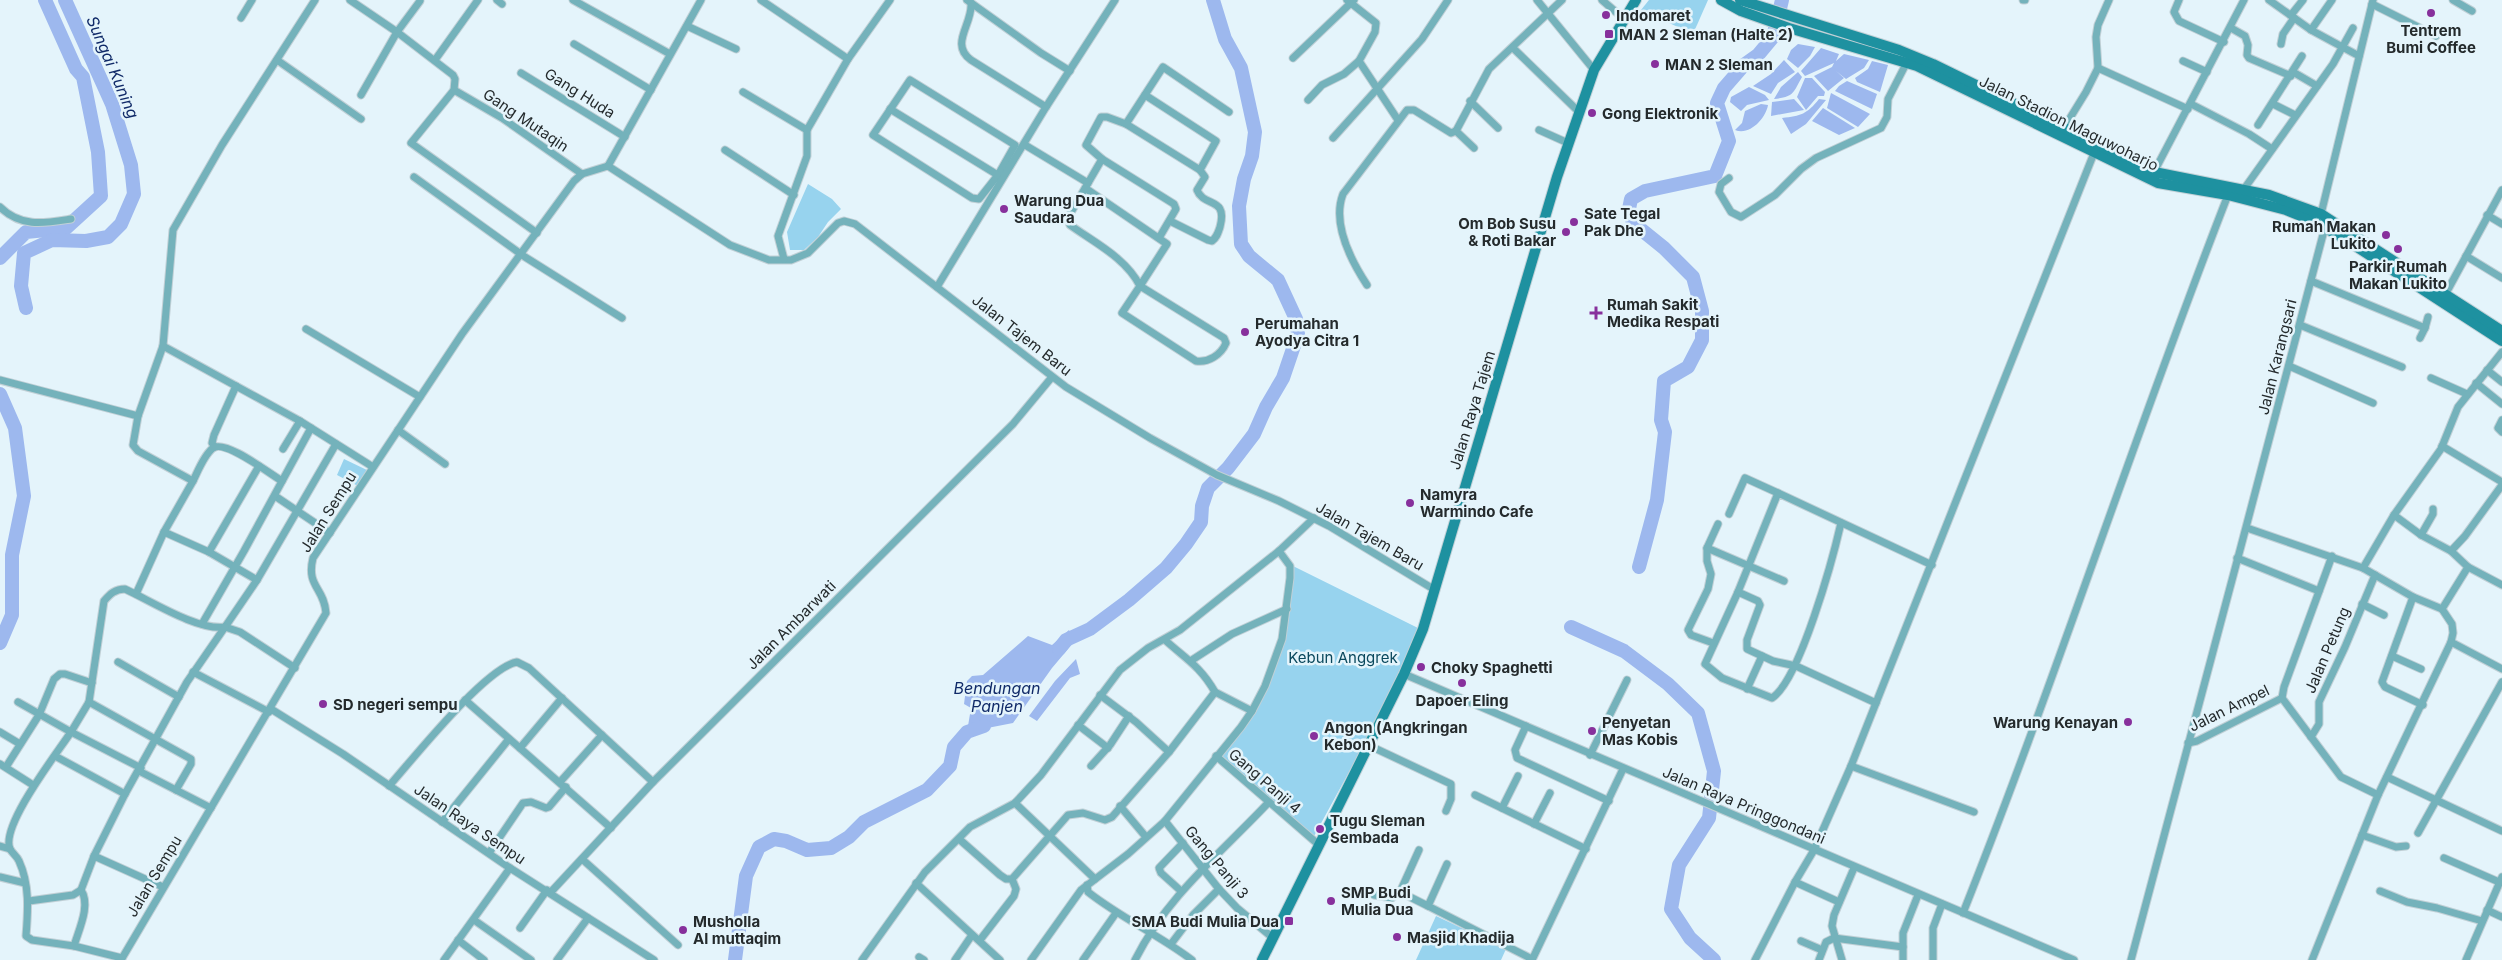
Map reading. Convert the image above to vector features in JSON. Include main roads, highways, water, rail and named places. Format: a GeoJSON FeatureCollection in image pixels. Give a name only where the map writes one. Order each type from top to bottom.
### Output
{"type":"FeatureCollection","features":[{"type":"Feature","properties":{"kind":"main road","name":"Jalan Raya Tajem"},"geometry":{"type":"LineString","coordinates":[[1262,960],[1404,674],[1423,629],[1568,143],[1594,70],[1636,0]]}},
{"type":"Feature","properties":{"kind":"main road","name":"Jalan Stadion Maguwoharjo"},"geometry":{"type":"LineString","coordinates":[[1721,0],[1906,62],[2154,172],[2244,189],[2288,206],[2325,227],[2356,241],[2502,331]]}},
{"type":"Feature","properties":{"kind":"main road","name":"Jalan Stadion Maguwoharjo"},"geometry":{"type":"LineString","coordinates":[[1740,0],[1765,14]]}},
{"type":"Feature","properties":{"kind":"main road","name":"Jalan Stadion Maguwoharjo"},"geometry":{"type":"LineString","coordinates":[[1790,23],[1899,50],[1924,60],[2061,131],[2094,153],[2158,183],[2288,206],[2321,214],[2356,241],[2502,341]]}},
{"type":"Feature","properties":{"kind":"water"},"geometry":{"type":"Polygon","coordinates":[[[1798,44],[1815,47],[1810,56],[1798,68],[1787,59],[1791,50],[1798,44]]]}},
{"type":"Feature","properties":{"kind":"water"},"geometry":{"type":"Polygon","coordinates":[[[1821,48],[1839,54],[1836,61],[1844,54],[1869,60],[1864,68],[1846,79],[1836,71],[1844,78],[1828,91],[1814,76],[1832,67],[1834,63],[1805,76],[1801,71],[1821,48]]]}},
{"type":"Feature","properties":{"kind":"water"},"geometry":{"type":"Polygon","coordinates":[[[1784,60],[1795,72],[1778,83],[1771,94],[1753,86],[1771,74],[1784,60]]]}},
{"type":"Feature","properties":{"kind":"water"},"geometry":{"type":"Polygon","coordinates":[[[1872,61],[1888,65],[1880,92],[1857,82],[1855,78],[1868,69],[1872,61]]]}},
{"type":"Feature","properties":{"kind":"water"},"geometry":{"type":"Polygon","coordinates":[[[1798,72],[1802,77],[1792,93],[1786,97],[1774,99],[1781,87],[1798,72]]]}},
{"type":"Feature","properties":{"kind":"water"},"geometry":{"type":"Polygon","coordinates":[[[1805,78],[1812,78],[1825,92],[1824,96],[1818,96],[1806,110],[1797,97],[1805,78]]]}},
{"type":"Feature","properties":{"kind":"water"},"geometry":{"type":"Polygon","coordinates":[[[1847,81],[1877,94],[1872,109],[1835,91],[1847,81]]]}},
{"type":"Feature","properties":{"kind":"water"},"geometry":{"type":"Polygon","coordinates":[[[1749,87],[1765,95],[1769,100],[1747,105],[1741,111],[1730,102],[1731,97],[1749,87]]]}},
{"type":"Feature","properties":{"kind":"water"},"geometry":{"type":"Polygon","coordinates":[[[1831,93],[1870,114],[1858,127],[1827,108],[1831,93]]]}},
{"type":"Feature","properties":{"kind":"water"},"geometry":{"type":"Polygon","coordinates":[[[1794,99],[1804,110],[1771,116],[1772,102],[1794,99]]]}},
{"type":"Feature","properties":{"kind":"water"},"geometry":{"type":"Polygon","coordinates":[[[1819,99],[1826,100],[1806,124],[1791,134],[1782,118],[1803,113],[1811,108],[1819,99]]]}},
{"type":"Feature","properties":{"kind":"water"},"geometry":{"type":"Polygon","coordinates":[[[1761,104],[1768,105],[1767,110],[1756,125],[1746,130],[1735,130],[1742,123],[1745,111],[1761,104]]]}},
{"type":"Feature","properties":{"kind":"water"},"geometry":{"type":"Polygon","coordinates":[[[1823,108],[1855,128],[1839,135],[1812,121],[1823,108]]]}},
{"type":"Feature","properties":{"kind":"water","name":"Bendungan Panjen"},"geometry":{"type":"Polygon","coordinates":[[[1069,630],[1074,642],[1052,668],[1013,723],[967,732],[971,708],[964,704],[967,681],[972,676],[983,675],[1028,636],[1052,645],[1069,630]]]}},
{"type":"Feature","properties":{"kind":"water"},"geometry":{"type":"Polygon","coordinates":[[[1076,659],[1080,674],[1070,678],[1037,721],[1029,716],[1055,681],[1076,659]]]}},
{"type":"Feature","properties":{"kind":"waterway"},"geometry":{"type":"LineString","coordinates":[[0,258],[26,232],[66,228],[101,196],[98,152],[83,77],[76,69],[45,0]]}},
{"type":"Feature","properties":{"kind":"waterway","name":"Sungai Kuning"},"geometry":{"type":"LineString","coordinates":[[26,308],[21,286],[24,253],[52,240],[86,241],[108,237],[121,224],[134,194],[131,165],[112,104],[65,0]]}},
{"type":"Feature","properties":{"kind":"waterway"},"geometry":{"type":"LineString","coordinates":[[1059,649],[1066,640],[1090,629],[1129,600],[1166,568],[1186,544],[1201,522],[1202,506],[1208,488],[1228,468],[1254,434],[1266,407],[1283,378],[1298,334],[1296,319],[1278,280],[1249,256],[1241,244],[1239,206],[1244,179],[1252,156],[1255,132],[1241,68],[1225,39],[1213,0]]}},
{"type":"Feature","properties":{"kind":"waterway"},"geometry":{"type":"LineString","coordinates":[[1639,567],[1657,500],[1665,432],[1661,420],[1664,381],[1688,367],[1702,340],[1702,311],[1693,277],[1664,248],[1633,223],[1629,209],[1631,199],[1645,191],[1715,176],[1729,141],[1717,103],[1724,88],[1744,65],[1758,55],[1773,37],[1782,0]]}},
{"type":"Feature","properties":{"kind":"waterway"},"geometry":{"type":"LineString","coordinates":[[0,394],[15,428],[24,496],[12,555],[12,615],[0,643]]}},
{"type":"Feature","properties":{"kind":"waterway"},"geometry":{"type":"LineString","coordinates":[[1571,627],[1624,651],[1668,684],[1698,713],[1714,771],[1709,818],[1679,865],[1671,909],[1690,938],[1714,960]]}},
{"type":"Feature","properties":{"kind":"waterway"},"geometry":{"type":"LineString","coordinates":[[735,960],[746,876],[759,847],[774,839],[786,841],[807,850],[831,848],[849,837],[864,822],[927,790],[950,766],[954,747],[967,732],[984,726]]}},
{"type":"Feature","properties":{"kind":"place","name":"Tentrem Bumi Coffee"},"geometry":{"type":"Point","coordinates":[2431,13]}},
{"type":"Feature","properties":{"kind":"place","name":"Indomaret"},"geometry":{"type":"Point","coordinates":[1606,15]}},
{"type":"Feature","properties":{"kind":"place","name":"MAN 2 Sleman (Halte 2)"},"geometry":{"type":"Point","coordinates":[1609,34]}},
{"type":"Feature","properties":{"kind":"place","name":"MAN 2 Sleman"},"geometry":{"type":"Point","coordinates":[1655,64]}},
{"type":"Feature","properties":{"kind":"place","name":"Gong Elektronik"},"geometry":{"type":"Point","coordinates":[1592,113]}},
{"type":"Feature","properties":{"kind":"place","name":"Warung Dua Saudara"},"geometry":{"type":"Point","coordinates":[1004,209]}},
{"type":"Feature","properties":{"kind":"place","name":"Sate Tegal Pak Dhe"},"geometry":{"type":"Point","coordinates":[1574,222]}},
{"type":"Feature","properties":{"kind":"place","name":"Om Bob Susu & Roti Bakar"},"geometry":{"type":"Point","coordinates":[1566,232]}},
{"type":"Feature","properties":{"kind":"place","name":"Rumah Makan Lukito"},"geometry":{"type":"Point","coordinates":[2386,235]}},
{"type":"Feature","properties":{"kind":"place","name":"Parkir Rumah Makan Lukito"},"geometry":{"type":"Point","coordinates":[2398,249]}},
{"type":"Feature","properties":{"kind":"place","name":"Rumah Sakit Medika Respati"},"geometry":{"type":"Point","coordinates":[1596,313]}},
{"type":"Feature","properties":{"kind":"place","name":"Perumahan Ayodya Citra 1"},"geometry":{"type":"Point","coordinates":[1245,332]}},
{"type":"Feature","properties":{"kind":"place","name":"Namyra Warmindo Cafe"},"geometry":{"type":"Point","coordinates":[1410,503]}},
{"type":"Feature","properties":{"kind":"place","name":"Choky Spaghetti"},"geometry":{"type":"Point","coordinates":[1421,667]}},
{"type":"Feature","properties":{"kind":"place","name":"Dapoer Eling"},"geometry":{"type":"Point","coordinates":[1462,683]}},
{"type":"Feature","properties":{"kind":"place","name":"SD negeri sempu"},"geometry":{"type":"Point","coordinates":[323,704]}},
{"type":"Feature","properties":{"kind":"place","name":"Warung Kenayan"},"geometry":{"type":"Point","coordinates":[2128,722]}},
{"type":"Feature","properties":{"kind":"place","name":"Penyetan Mas Kobis"},"geometry":{"type":"Point","coordinates":[1592,731]}},
{"type":"Feature","properties":{"kind":"place","name":"Angon (Angkringan Kebon)"},"geometry":{"type":"Point","coordinates":[1314,736]}},
{"type":"Feature","properties":{"kind":"place","name":"Tugu Sleman Sembada"},"geometry":{"type":"Point","coordinates":[1320,829]}},
{"type":"Feature","properties":{"kind":"place","name":"SMP Budi Mulia Dua"},"geometry":{"type":"Point","coordinates":[1331,901]}},
{"type":"Feature","properties":{"kind":"place","name":"SMA Budi Mulia Dua"},"geometry":{"type":"Point","coordinates":[1289,921]}},
{"type":"Feature","properties":{"kind":"place","name":"Musholla Al muttaqim"},"geometry":{"type":"Point","coordinates":[683,930]}},
{"type":"Feature","properties":{"kind":"place","name":"Masjid Khadija"},"geometry":{"type":"Point","coordinates":[1397,937]}},
{"type":"Feature","properties":{"kind":"park label","name":"Kebun Anggrek"},"geometry":{"type":"Point","coordinates":[1343,657]}}]}
